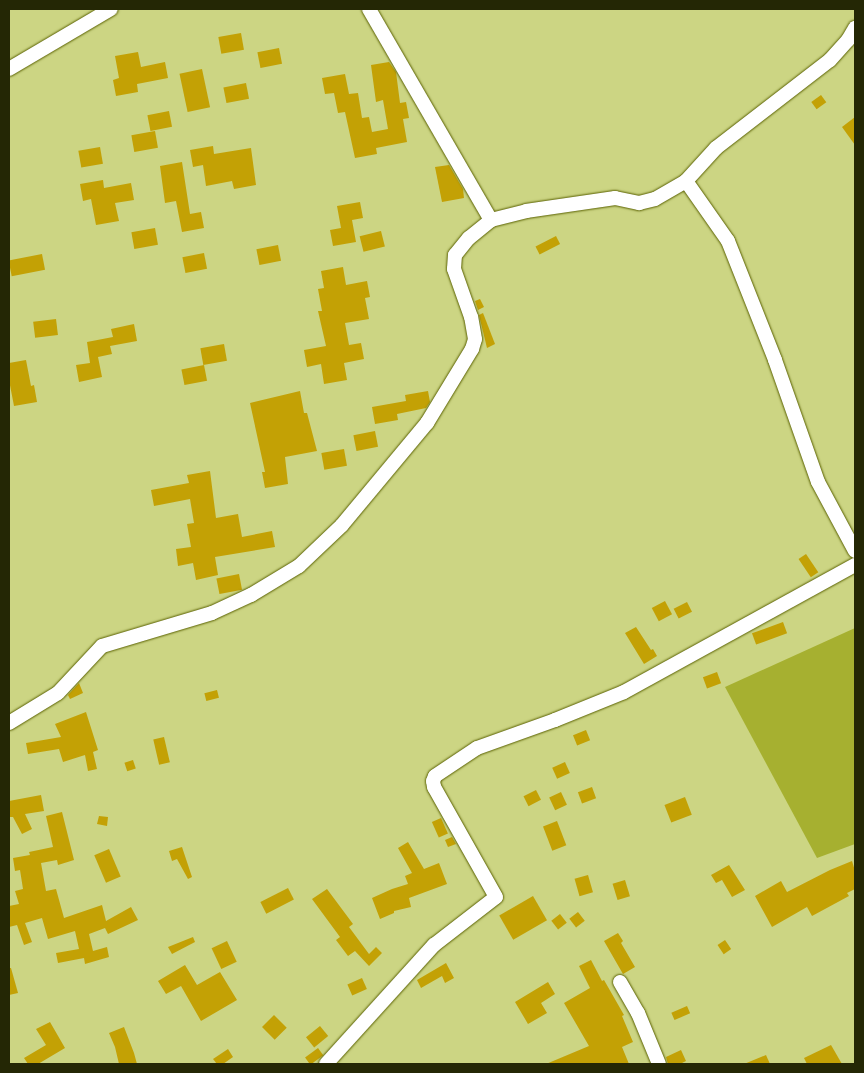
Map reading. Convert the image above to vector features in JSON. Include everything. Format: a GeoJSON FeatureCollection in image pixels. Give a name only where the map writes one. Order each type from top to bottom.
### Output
{"type":"FeatureCollection","features":[{"type":"Feature","properties":{"kind":"street"},"geometry":{"type":"LineString","coordinates":[[9,68],[111,9]]}},
{"type":"Feature","properties":{"kind":"street"},"geometry":{"type":"LineString","coordinates":[[369,9],[491,220]]}},
{"type":"Feature","properties":{"kind":"street"},"geometry":{"type":"LineString","coordinates":[[9,722],[58,693],[102,646],[212,613],[251,595],[299,566],[342,525],[427,423],[472,349],[475,339],[471,317],[454,270],[455,254],[469,238],[491,220],[526,211],[615,198],[638,203],[656,199],[686,181],[716,148],[830,60],[848,40],[855,28]]}},
{"type":"Feature","properties":{"kind":"street"},"geometry":{"type":"LineString","coordinates":[[686,181],[728,241],[775,360],[818,482],[855,551]]}},
{"type":"Feature","properties":{"kind":"street"},"geometry":{"type":"LineString","coordinates":[[326,1064],[434,945],[496,897],[434,787],[433,781],[435,776],[477,748],[624,692],[700,648],[855,565]]}},
{"type":"Feature","properties":{"kind":"street"},"geometry":{"type":"LineString","coordinates":[[620,982],[638,1013],[660,1064]]}},
{"type":"Feature","properties":{"kind":"shaded area"},"geometry":{"type":"Polygon","coordinates":[[[855,628],[855,844],[817,858],[725,687],[855,628]]]}},
{"type":"Feature","properties":{"kind":"building"},"geometry":{"type":"Polygon","coordinates":[[[241,33],[244,50],[221,54],[218,37],[241,33]]]}},
{"type":"Feature","properties":{"kind":"building"},"geometry":{"type":"Polygon","coordinates":[[[279,48],[282,64],[260,68],[257,52],[279,48]]]}},
{"type":"Feature","properties":{"kind":"building"},"geometry":{"type":"Polygon","coordinates":[[[138,52],[141,67],[165,62],[168,78],[137,84],[138,92],[116,96],[113,80],[119,78],[115,56],[138,52]]]}},
{"type":"Feature","properties":{"kind":"building"},"geometry":{"type":"Polygon","coordinates":[[[389,62],[396,72],[400,103],[406,102],[409,118],[403,119],[407,142],[376,148],[377,154],[355,158],[345,112],[338,113],[334,93],[325,94],[322,78],[345,74],[349,94],[358,93],[362,118],[369,117],[372,132],[388,129],[383,100],[376,102],[371,65],[389,62]]]}},
{"type":"Feature","properties":{"kind":"building"},"geometry":{"type":"Polygon","coordinates":[[[202,69],[210,107],[188,112],[180,74],[202,69]]]}},
{"type":"Feature","properties":{"kind":"building"},"geometry":{"type":"Polygon","coordinates":[[[246,83],[249,99],[226,103],[223,87],[246,83]]]}},
{"type":"Feature","properties":{"kind":"building"},"geometry":{"type":"Polygon","coordinates":[[[821,95],[826,102],[817,109],[811,102],[821,95]]]}},
{"type":"Feature","properties":{"kind":"building"},"geometry":{"type":"Polygon","coordinates":[[[169,111],[172,127],[150,131],[147,115],[169,111]]]}},
{"type":"Feature","properties":{"kind":"building"},"geometry":{"type":"Polygon","coordinates":[[[855,117],[855,145],[842,127],[855,117]]]}},
{"type":"Feature","properties":{"kind":"building"},"geometry":{"type":"Polygon","coordinates":[[[155,131],[158,148],[134,152],[131,135],[155,131]]]}},
{"type":"Feature","properties":{"kind":"building"},"geometry":{"type":"Polygon","coordinates":[[[213,146],[214,154],[251,148],[256,185],[234,189],[232,181],[206,186],[203,165],[193,167],[190,150],[213,146]]]}},
{"type":"Feature","properties":{"kind":"building"},"geometry":{"type":"Polygon","coordinates":[[[100,147],[103,164],[81,168],[78,151],[100,147]]]}},
{"type":"Feature","properties":{"kind":"building"},"geometry":{"type":"Polygon","coordinates":[[[182,162],[190,214],[201,212],[204,228],[182,232],[176,201],[165,203],[160,166],[182,162]]]}},
{"type":"Feature","properties":{"kind":"building"},"geometry":{"type":"Polygon","coordinates":[[[449,165],[463,189],[464,198],[442,202],[435,167],[449,165]]]}},
{"type":"Feature","properties":{"kind":"building"},"geometry":{"type":"Polygon","coordinates":[[[103,180],[104,188],[131,183],[134,200],[115,203],[119,221],[96,225],[91,199],[83,201],[80,184],[103,180]]]}},
{"type":"Feature","properties":{"kind":"building"},"geometry":{"type":"Polygon","coordinates":[[[360,202],[363,218],[352,220],[356,242],[333,246],[330,230],[341,228],[337,206],[360,202]]]}},
{"type":"Feature","properties":{"kind":"building"},"geometry":{"type":"Polygon","coordinates":[[[155,228],[158,245],[134,249],[131,232],[155,228]]]}},
{"type":"Feature","properties":{"kind":"building"},"geometry":{"type":"Polygon","coordinates":[[[381,231],[385,247],[364,252],[360,236],[381,231]]]}},
{"type":"Feature","properties":{"kind":"building"},"geometry":{"type":"Polygon","coordinates":[[[556,236],[560,244],[540,254],[536,246],[556,236]]]}},
{"type":"Feature","properties":{"kind":"building"},"geometry":{"type":"Polygon","coordinates":[[[278,245],[281,261],[259,265],[256,249],[278,245]]]}},
{"type":"Feature","properties":{"kind":"building"},"geometry":{"type":"Polygon","coordinates":[[[204,253],[207,269],[185,273],[182,257],[204,253]]]}},
{"type":"Feature","properties":{"kind":"building"},"geometry":{"type":"Polygon","coordinates":[[[42,254],[45,270],[12,276],[9,260],[42,254]]]}},
{"type":"Feature","properties":{"kind":"building"},"geometry":{"type":"Polygon","coordinates":[[[343,267],[346,285],[367,281],[370,297],[365,298],[369,319],[345,323],[349,345],[361,343],[364,359],[344,363],[347,380],[324,384],[321,364],[307,367],[304,350],[326,346],[318,311],[322,311],[318,289],[324,288],[321,271],[343,267]]]}},
{"type":"Feature","properties":{"kind":"building"},"geometry":{"type":"Polygon","coordinates":[[[480,299],[484,307],[478,310],[475,301],[480,299]]]}},
{"type":"Feature","properties":{"kind":"building"},"geometry":{"type":"Polygon","coordinates":[[[483,313],[495,344],[487,348],[479,315],[483,313]]]}},
{"type":"Feature","properties":{"kind":"building"},"geometry":{"type":"Polygon","coordinates":[[[56,319],[58,335],[35,338],[33,322],[56,319]]]}},
{"type":"Feature","properties":{"kind":"building"},"geometry":{"type":"Polygon","coordinates":[[[134,324],[137,341],[110,346],[112,354],[98,357],[102,377],[79,382],[76,365],[90,363],[87,342],[113,337],[111,329],[134,324]]]}},
{"type":"Feature","properties":{"kind":"building"},"geometry":{"type":"Polygon","coordinates":[[[224,344],[227,361],[203,365],[200,348],[224,344]]]}},
{"type":"Feature","properties":{"kind":"building"},"geometry":{"type":"Polygon","coordinates":[[[26,360],[31,386],[34,385],[37,402],[14,406],[9,380],[9,363],[26,360]]]}},
{"type":"Feature","properties":{"kind":"building"},"geometry":{"type":"Polygon","coordinates":[[[204,365],[207,381],[184,385],[181,369],[204,365]]]}},
{"type":"Feature","properties":{"kind":"building"},"geometry":{"type":"Polygon","coordinates":[[[300,391],[304,413],[307,413],[317,451],[285,457],[288,484],[265,488],[262,472],[265,472],[250,403],[300,391]]]}},
{"type":"Feature","properties":{"kind":"building"},"geometry":{"type":"Polygon","coordinates":[[[428,391],[430,402],[426,408],[397,414],[398,420],[375,424],[372,407],[406,401],[405,395],[428,391]]]}},
{"type":"Feature","properties":{"kind":"building"},"geometry":{"type":"Polygon","coordinates":[[[375,431],[378,447],[356,451],[353,435],[375,431]]]}},
{"type":"Feature","properties":{"kind":"building"},"geometry":{"type":"Polygon","coordinates":[[[344,449],[347,466],[324,470],[321,453],[344,449]]]}},
{"type":"Feature","properties":{"kind":"building"},"geometry":{"type":"Polygon","coordinates":[[[210,471],[216,518],[238,514],[242,537],[272,531],[275,547],[215,557],[218,575],[196,580],[193,563],[178,566],[176,549],[191,547],[187,524],[194,523],[190,499],[154,506],[151,490],[189,483],[187,475],[210,471]]]}},
{"type":"Feature","properties":{"kind":"building"},"geometry":{"type":"Polygon","coordinates":[[[806,554],[818,572],[811,577],[799,559],[806,554]]]}},
{"type":"Feature","properties":{"kind":"building"},"geometry":{"type":"Polygon","coordinates":[[[239,574],[242,590],[219,594],[216,578],[239,574]]]}},
{"type":"Feature","properties":{"kind":"building"},"geometry":{"type":"Polygon","coordinates":[[[665,601],[672,614],[659,621],[652,608],[665,601]]]}},
{"type":"Feature","properties":{"kind":"building"},"geometry":{"type":"Polygon","coordinates":[[[687,602],[692,612],[679,619],[674,609],[687,602]]]}},
{"type":"Feature","properties":{"kind":"building"},"geometry":{"type":"Polygon","coordinates":[[[783,622],[787,633],[756,645],[752,633],[783,622]]]}},
{"type":"Feature","properties":{"kind":"building"},"geometry":{"type":"Polygon","coordinates":[[[636,627],[657,656],[644,664],[625,633],[636,627]]]}},
{"type":"Feature","properties":{"kind":"building"},"geometry":{"type":"Polygon","coordinates":[[[717,672],[721,683],[707,688],[703,677],[717,672]]]}},
{"type":"Feature","properties":{"kind":"building"},"geometry":{"type":"Polygon","coordinates":[[[79,683],[83,693],[70,699],[68,695],[79,683]]]}},
{"type":"Feature","properties":{"kind":"building"},"geometry":{"type":"Polygon","coordinates":[[[217,690],[219,698],[206,701],[204,693],[217,690]]]}},
{"type":"Feature","properties":{"kind":"building"},"geometry":{"type":"Polygon","coordinates":[[[86,712],[98,750],[93,752],[97,769],[88,771],[85,755],[63,762],[59,749],[28,754],[26,743],[61,737],[55,724],[86,712]]]}},
{"type":"Feature","properties":{"kind":"building"},"geometry":{"type":"Polygon","coordinates":[[[586,730],[590,740],[577,745],[573,735],[586,730]]]}},
{"type":"Feature","properties":{"kind":"building"},"geometry":{"type":"Polygon","coordinates":[[[164,737],[170,762],[159,765],[153,739],[164,737]]]}},
{"type":"Feature","properties":{"kind":"building"},"geometry":{"type":"Polygon","coordinates":[[[133,760],[136,769],[127,771],[124,763],[133,760]]]}},
{"type":"Feature","properties":{"kind":"building"},"geometry":{"type":"Polygon","coordinates":[[[565,762],[570,773],[557,779],[552,768],[565,762]]]}},
{"type":"Feature","properties":{"kind":"building"},"geometry":{"type":"Polygon","coordinates":[[[592,787],[596,798],[582,803],[578,792],[592,787]]]}},
{"type":"Feature","properties":{"kind":"building"},"geometry":{"type":"Polygon","coordinates":[[[536,790],[541,800],[529,806],[524,796],[536,790]]]}},
{"type":"Feature","properties":{"kind":"building"},"geometry":{"type":"Polygon","coordinates":[[[561,792],[567,805],[555,810],[549,797],[561,792]]]}},
{"type":"Feature","properties":{"kind":"building"},"geometry":{"type":"Polygon","coordinates":[[[41,795],[44,811],[25,814],[32,829],[22,834],[13,817],[10,817],[9,801],[41,795]]]}},
{"type":"Feature","properties":{"kind":"building"},"geometry":{"type":"Polygon","coordinates":[[[685,797],[692,815],[671,823],[664,805],[685,797]]]}},
{"type":"Feature","properties":{"kind":"building"},"geometry":{"type":"Polygon","coordinates":[[[62,812],[74,860],[58,865],[57,860],[41,863],[46,891],[56,889],[64,918],[102,905],[106,921],[131,907],[138,920],[108,934],[105,928],[89,934],[93,951],[107,947],[109,957],[85,964],[84,958],[58,963],[56,953],[79,949],[75,931],[48,939],[42,918],[25,923],[32,942],[24,945],[17,925],[9,927],[9,906],[19,904],[15,891],[23,889],[20,870],[15,871],[13,858],[30,855],[29,852],[53,847],[46,816],[62,812]]]}},
{"type":"Feature","properties":{"kind":"building"},"geometry":{"type":"Polygon","coordinates":[[[99,816],[108,817],[107,826],[97,824],[99,816]]]}},
{"type":"Feature","properties":{"kind":"building"},"geometry":{"type":"Polygon","coordinates":[[[441,818],[448,834],[439,838],[432,822],[441,818]]]}},
{"type":"Feature","properties":{"kind":"building"},"geometry":{"type":"Polygon","coordinates":[[[557,821],[566,845],[552,851],[543,826],[557,821]]]}},
{"type":"Feature","properties":{"kind":"building"},"geometry":{"type":"Polygon","coordinates":[[[452,837],[456,844],[448,847],[445,840],[452,837]]]}},
{"type":"Feature","properties":{"kind":"building"},"geometry":{"type":"Polygon","coordinates":[[[408,842],[424,869],[439,863],[447,884],[409,898],[411,907],[394,911],[394,913],[380,919],[372,898],[408,884],[405,876],[412,873],[398,848],[408,842]]]}},
{"type":"Feature","properties":{"kind":"building"},"geometry":{"type":"Polygon","coordinates":[[[182,847],[192,877],[188,879],[177,859],[172,861],[169,851],[182,847]]]}},
{"type":"Feature","properties":{"kind":"building"},"geometry":{"type":"Polygon","coordinates":[[[109,849],[121,877],[106,883],[94,855],[109,849]]]}},
{"type":"Feature","properties":{"kind":"building"},"geometry":{"type":"Polygon","coordinates":[[[852,861],[855,871],[855,889],[847,893],[849,896],[812,916],[807,907],[772,927],[755,896],[781,881],[787,892],[852,861]]]}},
{"type":"Feature","properties":{"kind":"building"},"geometry":{"type":"Polygon","coordinates":[[[729,865],[745,890],[732,897],[722,880],[716,883],[711,875],[729,865]]]}},
{"type":"Feature","properties":{"kind":"building"},"geometry":{"type":"Polygon","coordinates":[[[588,875],[593,892],[580,896],[575,879],[588,875]]]}},
{"type":"Feature","properties":{"kind":"building"},"geometry":{"type":"Polygon","coordinates":[[[625,880],[630,896],[618,900],[613,884],[625,880]]]}},
{"type":"Feature","properties":{"kind":"building"},"geometry":{"type":"Polygon","coordinates":[[[288,888],[294,900],[266,914],[260,902],[288,888]]]}},
{"type":"Feature","properties":{"kind":"building"},"geometry":{"type":"Polygon","coordinates":[[[327,889],[353,924],[349,927],[369,954],[376,947],[382,953],[369,966],[355,951],[348,956],[336,940],[340,937],[312,899],[327,889]]]}},
{"type":"Feature","properties":{"kind":"building"},"geometry":{"type":"Polygon","coordinates":[[[533,896],[547,920],[513,940],[499,916],[533,896]]]}},
{"type":"Feature","properties":{"kind":"building"},"geometry":{"type":"Polygon","coordinates":[[[578,912],[585,921],[576,927],[569,919],[578,912]]]}},
{"type":"Feature","properties":{"kind":"building"},"geometry":{"type":"Polygon","coordinates":[[[560,914],[567,923],[558,929],[551,921],[560,914]]]}},
{"type":"Feature","properties":{"kind":"building"},"geometry":{"type":"Polygon","coordinates":[[[618,933],[623,941],[621,943],[635,967],[623,974],[604,941],[618,933]]]}},
{"type":"Feature","properties":{"kind":"building"},"geometry":{"type":"Polygon","coordinates":[[[193,937],[195,942],[172,954],[168,947],[193,937]]]}},
{"type":"Feature","properties":{"kind":"building"},"geometry":{"type":"Polygon","coordinates":[[[725,940],[731,949],[724,954],[718,945],[725,940]]]}},
{"type":"Feature","properties":{"kind":"building"},"geometry":{"type":"Polygon","coordinates":[[[227,941],[237,962],[221,969],[212,948],[227,941]]]}},
{"type":"Feature","properties":{"kind":"building"},"geometry":{"type":"Polygon","coordinates":[[[591,960],[624,1015],[622,1016],[633,1042],[622,1047],[629,1064],[546,1064],[589,1046],[564,1003],[590,988],[579,966],[591,960]]]}},
{"type":"Feature","properties":{"kind":"building"},"geometry":{"type":"Polygon","coordinates":[[[446,963],[454,978],[445,983],[442,976],[421,988],[417,980],[446,963]]]}},
{"type":"Feature","properties":{"kind":"building"},"geometry":{"type":"Polygon","coordinates":[[[185,965],[197,985],[220,972],[237,1000],[201,1021],[181,986],[166,994],[158,981],[185,965]]]}},
{"type":"Feature","properties":{"kind":"building"},"geometry":{"type":"Polygon","coordinates":[[[9,968],[11,968],[18,993],[9,995],[9,968]]]}},
{"type":"Feature","properties":{"kind":"building"},"geometry":{"type":"Polygon","coordinates":[[[362,978],[367,989],[352,995],[347,985],[362,978]]]}},
{"type":"Feature","properties":{"kind":"building"},"geometry":{"type":"Polygon","coordinates":[[[548,982],[555,994],[541,1003],[547,1013],[528,1024],[515,1002],[548,982]]]}},
{"type":"Feature","properties":{"kind":"building"},"geometry":{"type":"Polygon","coordinates":[[[687,1006],[690,1013],[674,1020],[671,1013],[687,1006]]]}},
{"type":"Feature","properties":{"kind":"building"},"geometry":{"type":"Polygon","coordinates":[[[274,1015],[287,1028],[275,1040],[262,1027],[274,1015]]]}},
{"type":"Feature","properties":{"kind":"building"},"geometry":{"type":"Polygon","coordinates":[[[50,1022],[65,1048],[38,1064],[28,1064],[24,1058],[46,1045],[36,1029],[50,1022]]]}},
{"type":"Feature","properties":{"kind":"building"},"geometry":{"type":"Polygon","coordinates":[[[320,1026],[328,1036],[314,1047],[306,1037],[320,1026]]]}},
{"type":"Feature","properties":{"kind":"building"},"geometry":{"type":"Polygon","coordinates":[[[124,1027],[137,1064],[119,1064],[109,1033],[124,1027]]]}},
{"type":"Feature","properties":{"kind":"building"},"geometry":{"type":"Polygon","coordinates":[[[831,1045],[842,1064],[807,1064],[804,1058],[831,1045]]]}},
{"type":"Feature","properties":{"kind":"building"},"geometry":{"type":"Polygon","coordinates":[[[318,1048],[323,1055],[311,1064],[305,1057],[318,1048]]]}},
{"type":"Feature","properties":{"kind":"building"},"geometry":{"type":"Polygon","coordinates":[[[228,1049],[233,1057],[223,1064],[217,1064],[213,1059],[228,1049]]]}},
{"type":"Feature","properties":{"kind":"building"},"geometry":{"type":"Polygon","coordinates":[[[681,1050],[686,1061],[680,1064],[668,1064],[666,1057],[681,1050]]]}},
{"type":"Feature","properties":{"kind":"building"},"geometry":{"type":"Polygon","coordinates":[[[766,1055],[770,1064],[744,1064],[766,1055]]]}}]}
